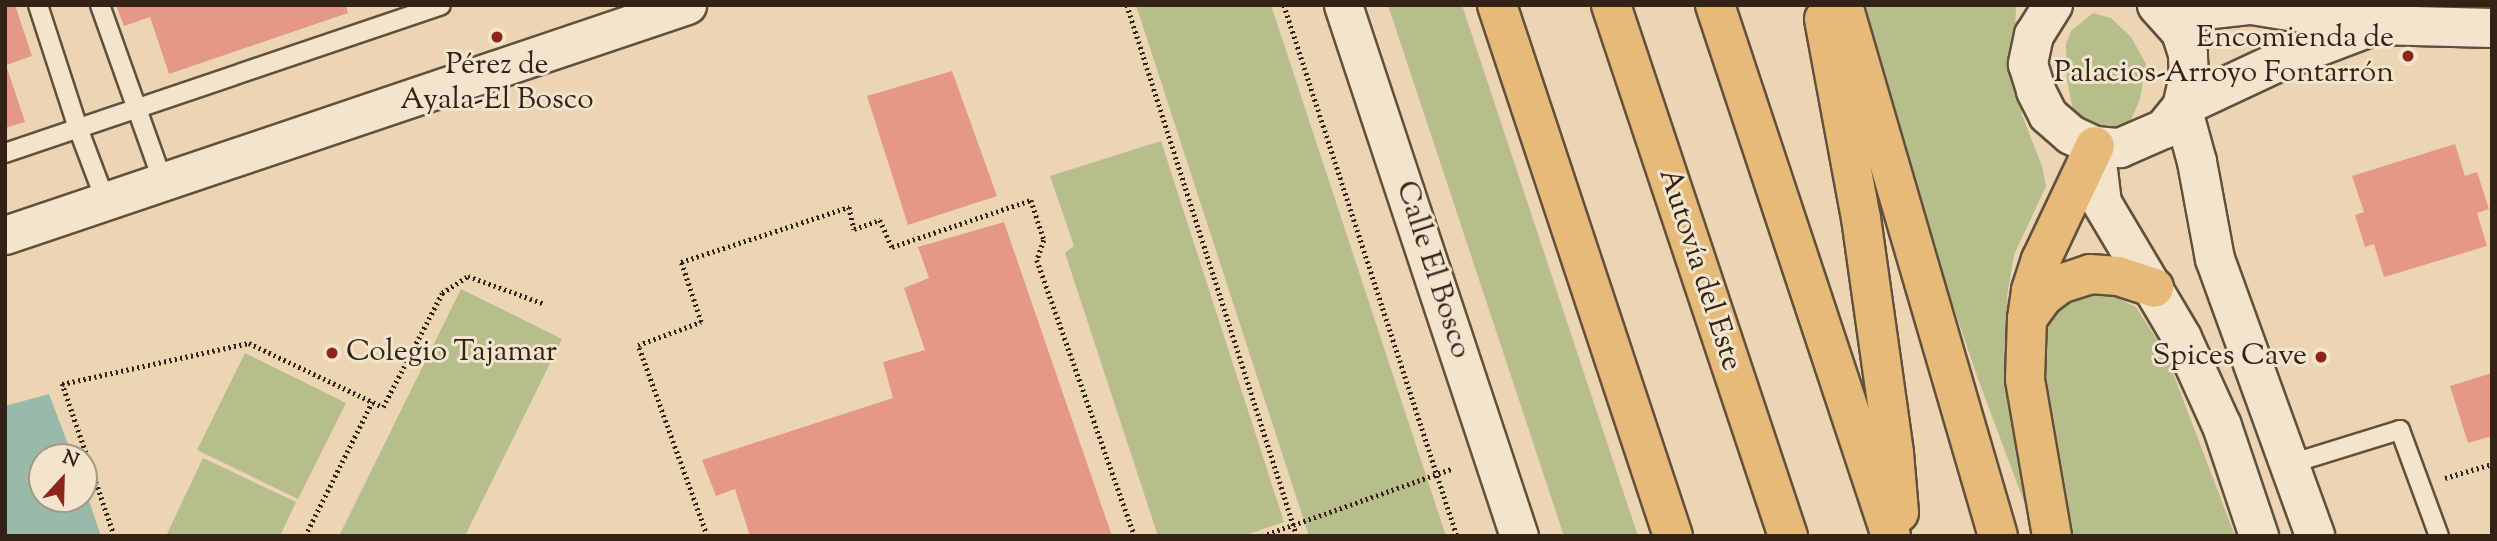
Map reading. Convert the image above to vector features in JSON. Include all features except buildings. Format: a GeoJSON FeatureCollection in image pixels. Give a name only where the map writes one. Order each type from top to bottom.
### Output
{"type":"FeatureCollection","features":[{"type":"Feature","properties":{"kind":"highway"},"geometry":{"type":"LineString","coordinates":[[1497,5],[1673,536]]}},
{"type":"Feature","properties":{"kind":"highway","name":"Autovía del Este"},"geometry":{"type":"LineString","coordinates":[[1611,5],[1788,536]]}},
{"type":"Feature","properties":{"kind":"highway"},"geometry":{"type":"LineString","coordinates":[[1715,5],[1891,536]]}},
{"type":"Feature","properties":{"kind":"highway"},"geometry":{"type":"LineString","coordinates":[[1821,5],[1861,218],[1894,453],[1900,536]]}},
{"type":"Feature","properties":{"kind":"highway"},"geometry":{"type":"LineString","coordinates":[[1843,5],[1998,536]]}},
{"type":"Feature","properties":{"kind":"highway"},"geometry":{"type":"LineString","coordinates":[[2052,536],[2025,379],[2027,319],[2031,290],[2041,260],[2095,146]]}},
{"type":"Feature","properties":{"kind":"highway"},"geometry":{"type":"LineString","coordinates":[[2027,319],[2044,296],[2060,284],[2090,274],[2118,276],[2154,288]]}},
{"type":"Feature","properties":{"kind":"street","name":"Calle El Bosco"},"geometry":{"type":"LineString","coordinates":[[1343,5],[1519,536]]}},
{"type":"Feature","properties":{"kind":"street"},"geometry":{"type":"LineString","coordinates":[[2053,5],[2034,35],[2028,64],[2036,91],[2048,115],[2071,135],[2095,146],[2120,148],[2144,140],[2164,129],[2182,107],[2278,62],[2376,25]]}},
{"type":"Feature","properties":{"kind":"street"},"geometry":{"type":"LineString","coordinates":[[2162,10],[2250,5],[2376,25],[2492,28]]}},
{"type":"Feature","properties":{"kind":"street"},"geometry":{"type":"LineString","coordinates":[[5,235],[163,182],[602,19],[666,9]]}},
{"type":"Feature","properties":{"kind":"street"},"geometry":{"type":"LineString","coordinates":[[2162,10],[2181,32],[2188,54],[2189,76],[2182,107],[2197,162],[2215,259],[2315,536]]}},
{"type":"Feature","properties":{"kind":"street"},"geometry":{"type":"LineString","coordinates":[[2095,146],[2102,203],[2182,338],[2222,426],[2259,536]]}},
{"type":"Feature","properties":{"kind":"lane"},"geometry":{"type":"LineString","coordinates":[[38,5],[78,128],[106,202]]}},
{"type":"Feature","properties":{"kind":"lane"},"geometry":{"type":"LineString","coordinates":[[100,5],[139,107],[163,182]]}},
{"type":"Feature","properties":{"kind":"lane"},"geometry":{"type":"LineString","coordinates":[[5,153],[441,5]]}},
{"type":"Feature","properties":{"kind":"lane"},"geometry":{"type":"LineString","coordinates":[[2290,464],[2400,430],[2439,536]]}},
{"type":"Feature","properties":{"kind":"path"},"geometry":{"type":"LineString","coordinates":[[1127,5],[1297,536]]}},
{"type":"Feature","properties":{"kind":"path"},"geometry":{"type":"LineString","coordinates":[[1284,5],[1457,536]]}},
{"type":"Feature","properties":{"kind":"path"},"geometry":{"type":"LineString","coordinates":[[707,536],[638,345],[701,322],[681,262],[849,207],[854,229],[880,220],[892,247],[1031,200],[1044,240],[1037,260],[1135,536]]}},
{"type":"Feature","properties":{"kind":"path"},"geometry":{"type":"LineString","coordinates":[[114,536],[62,384],[249,343],[383,407],[442,293],[468,276],[545,304]]}},
{"type":"Feature","properties":{"kind":"path"},"geometry":{"type":"LineString","coordinates":[[305,536],[372,402]]}},
{"type":"Feature","properties":{"kind":"path"},"geometry":{"type":"LineString","coordinates":[[2420,485],[2492,464]]}},
{"type":"Feature","properties":{"kind":"path"},"geometry":{"type":"LineString","coordinates":[[1262,536],[1451,469]]}},
{"type":"Feature","properties":{"kind":"green space"},"geometry":{"type":"Polygon","coordinates":[[[1136,5],[1271,5],[1446,536],[1309,536],[1136,5]]]}},
{"type":"Feature","properties":{"kind":"green space"},"geometry":{"type":"Polygon","coordinates":[[[1388,5],[1462,5],[1638,536],[1564,536],[1388,5]]]}},
{"type":"Feature","properties":{"kind":"green space"},"geometry":{"type":"Polygon","coordinates":[[[1851,5],[2016,5],[2014,63],[2022,115],[2042,166],[2046,186],[2014,255],[2007,296],[2027,466],[2029,515],[1978,379],[1851,5]]]}},
{"type":"Feature","properties":{"kind":"green space"},"geometry":{"type":"Polygon","coordinates":[[[2093,13],[2111,18],[2131,37],[2146,64],[2140,99],[2130,122],[2113,133],[2093,132],[2073,111],[2067,79],[2066,44],[2071,31],[2093,13]]]}},
{"type":"Feature","properties":{"kind":"green space"},"geometry":{"type":"Polygon","coordinates":[[[1161,141],[1284,522],[1243,536],[1158,536],[1065,253],[1074,246],[1050,176],[1161,141]]]}},
{"type":"Feature","properties":{"kind":"green space"},"geometry":{"type":"Polygon","coordinates":[[[461,289],[562,339],[465,536],[339,536],[461,289]]]}},
{"type":"Feature","properties":{"kind":"green space"},"geometry":{"type":"Polygon","coordinates":[[[2102,291],[2136,307],[2165,352],[2235,536],[2069,536],[2037,400],[2040,331],[2055,307],[2073,294],[2102,291]]]}},
{"type":"Feature","properties":{"kind":"green space"},"geometry":{"type":"Polygon","coordinates":[[[245,353],[346,403],[298,499],[197,450],[245,353]]]}},
{"type":"Feature","properties":{"kind":"green space"},"geometry":{"type":"Polygon","coordinates":[[[203,458],[296,502],[280,536],[166,536],[203,458]]]}},
{"type":"Feature","properties":{"kind":"shaded area"},"geometry":{"type":"Polygon","coordinates":[[[49,394],[68,443],[28,443],[28,513],[93,513],[101,536],[5,536],[5,406],[49,394]]]}},
{"type":"Feature","properties":{"kind":"place","name":"Pérez de Ayala-El Bosco"},"geometry":{"type":"Point","coordinates":[497,37]}},
{"type":"Feature","properties":{"kind":"place","name":"Encomienda de Palacios-Arroyo Fontarrón"},"geometry":{"type":"Point","coordinates":[2408,56]}},
{"type":"Feature","properties":{"kind":"place","name":"Colegio Tajamar"},"geometry":{"type":"Point","coordinates":[332,353]}},
{"type":"Feature","properties":{"kind":"place","name":"Spices Cave"},"geometry":{"type":"Point","coordinates":[2321,357]}}]}
